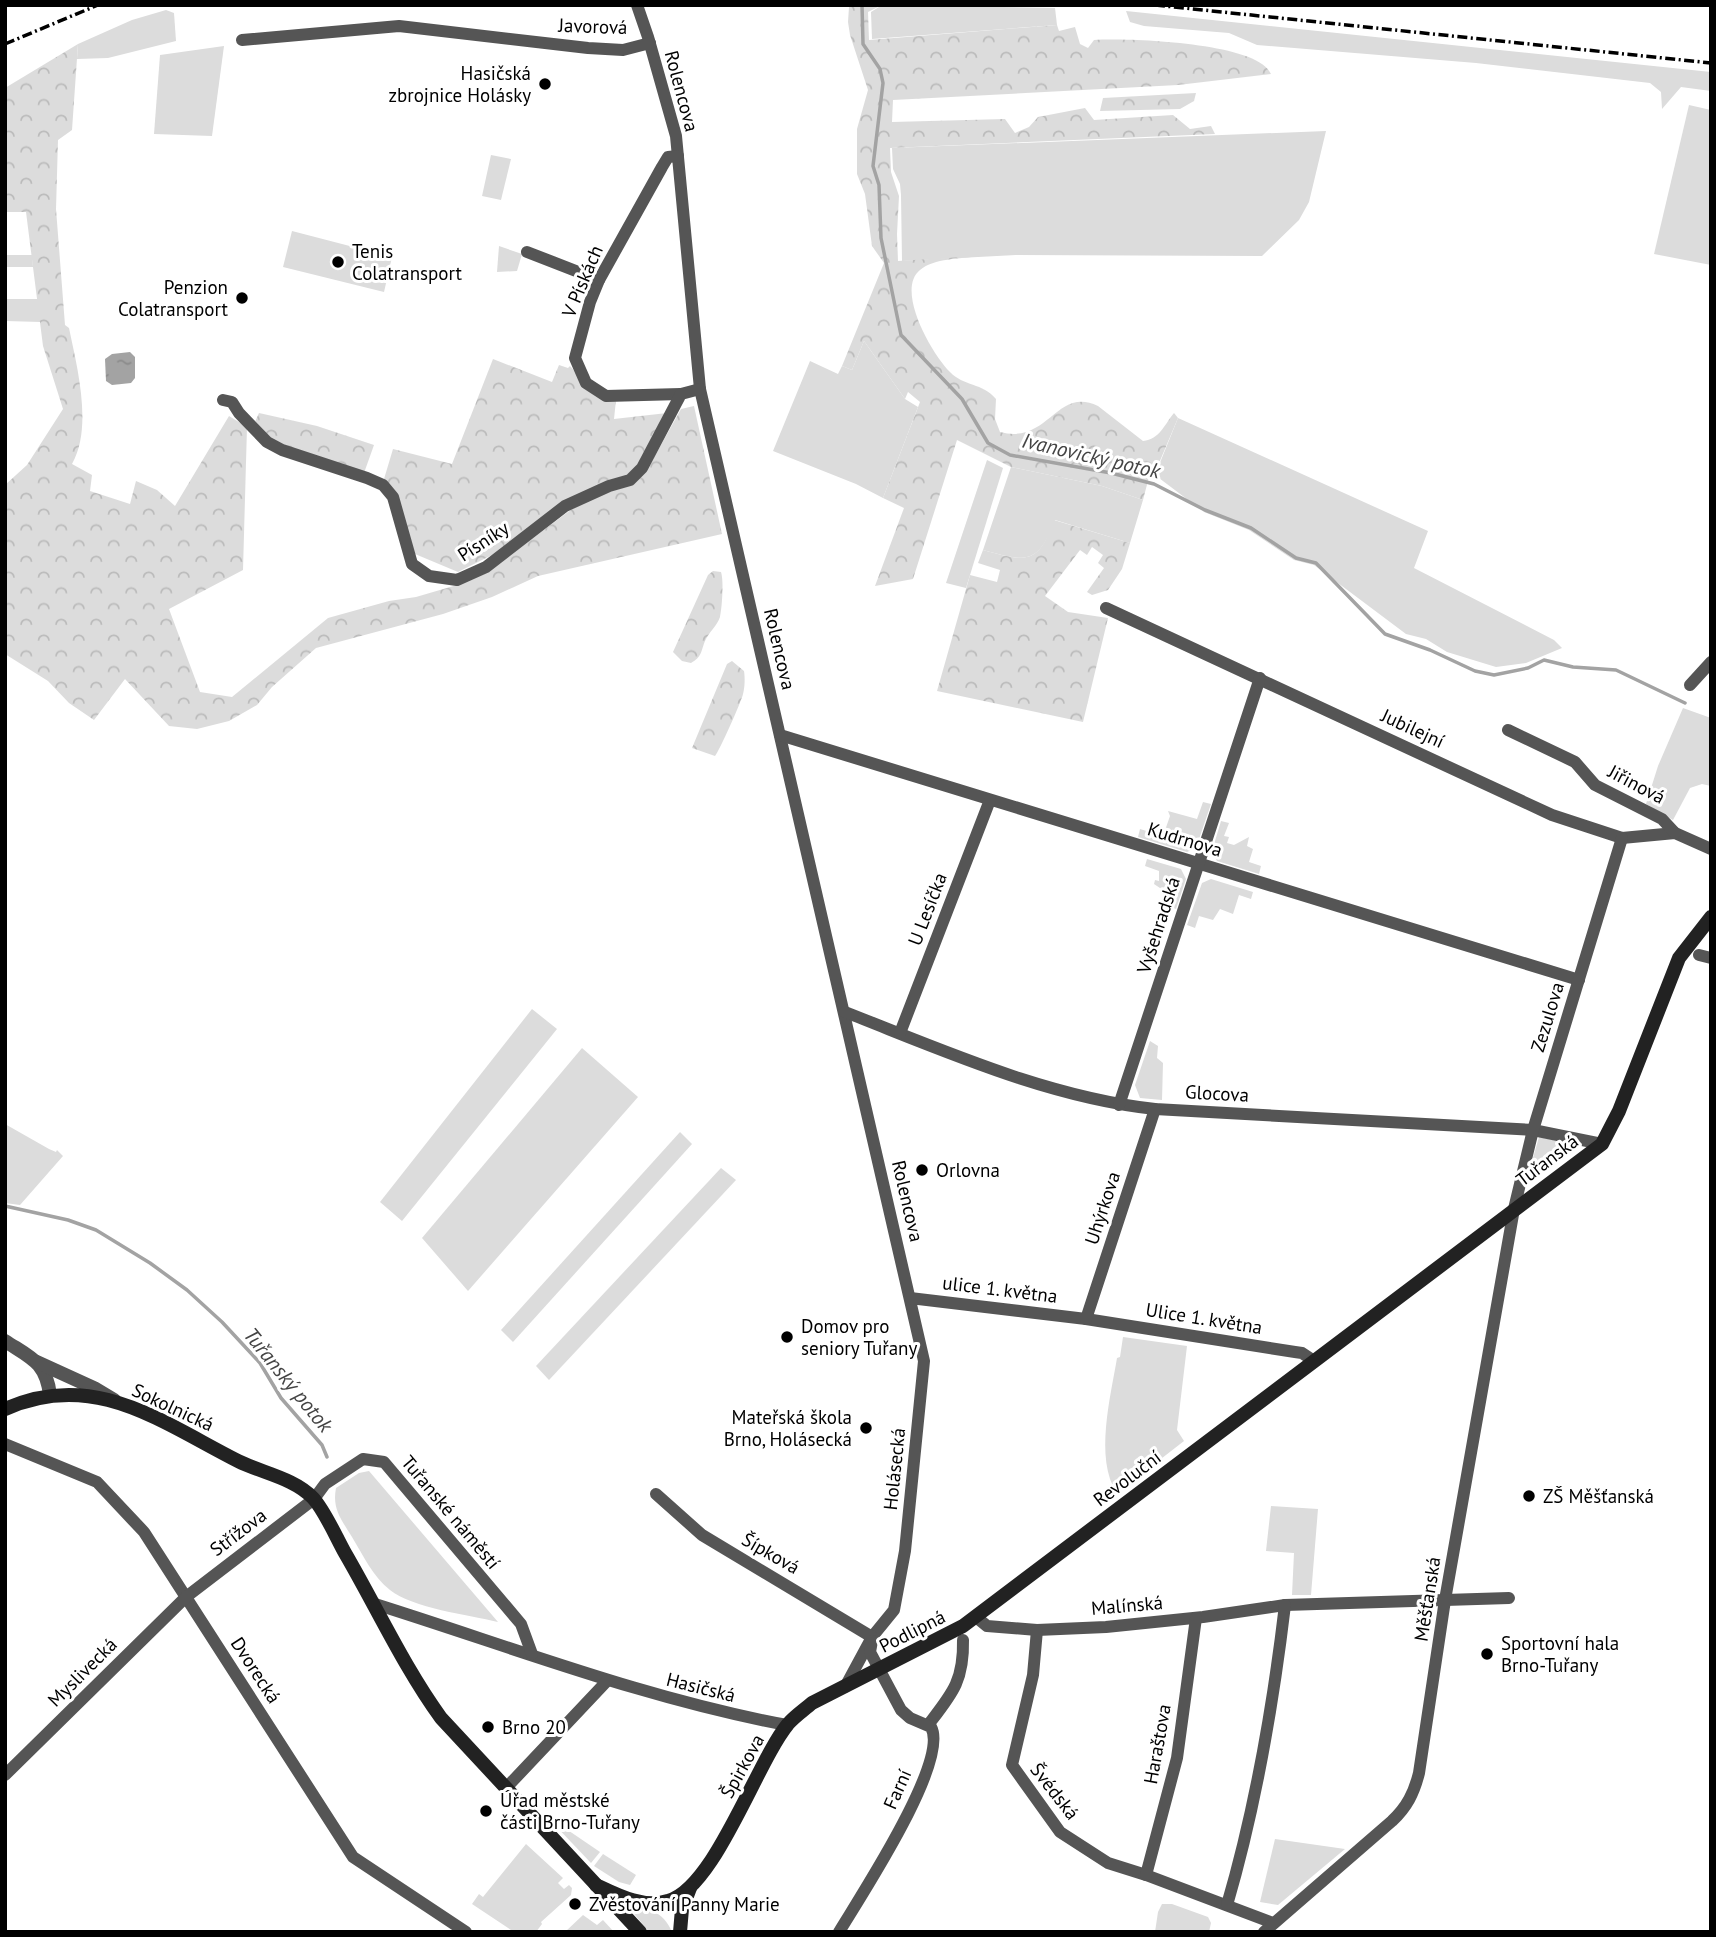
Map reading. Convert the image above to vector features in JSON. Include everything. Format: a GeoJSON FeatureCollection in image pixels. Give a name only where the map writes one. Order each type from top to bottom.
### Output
{"type":"FeatureCollection","features":[{"type":"Feature","properties":{"kind":"main road","name":"Tuřanská"},"geometry":{"type":"LineString","coordinates":[[1314,1361],[1602,1144],[1619,1111],[1679,958],[1709,923]]}},
{"type":"Feature","properties":{"kind":"main road","name":"Revoluční"},"geometry":{"type":"LineString","coordinates":[[963,1633],[976,1617],[1314,1361]]}},
{"type":"Feature","properties":{"kind":"main road","name":"Sokolnická"},"geometry":{"type":"LineString","coordinates":[[5,1409],[23,1401],[50,1395],[90,1397],[118,1402],[156,1416],[240,1462],[293,1483],[314,1499]]}},
{"type":"Feature","properties":{"kind":"main road"},"geometry":{"type":"LineString","coordinates":[[314,1499],[375,1604],[417,1685],[433,1707],[640,1932]]}},
{"type":"Feature","properties":{"kind":"main road","name":"Podlipná"},"geometry":{"type":"LineString","coordinates":[[845,1687],[879,1669],[963,1633]]}},
{"type":"Feature","properties":{"kind":"main road","name":"Špirkova"},"geometry":{"type":"LineString","coordinates":[[692,1884],[709,1863],[788,1725],[812,1703],[845,1687]]}},
{"type":"Feature","properties":{"kind":"main road"},"geometry":{"type":"LineString","coordinates":[[596,1885],[622,1897],[654,1903],[675,1899],[692,1884]]}},
{"type":"Feature","properties":{"kind":"main road"},"geometry":{"type":"LineString","coordinates":[[680,1932],[682,1909],[692,1884]]}},
{"type":"Feature","properties":{"kind":"street","name":"Rolencova"},"geometry":{"type":"LineString","coordinates":[[637,5],[672,118],[700,389],[910,1298]]}},
{"type":"Feature","properties":{"kind":"street","name":"Javorová"},"geometry":{"type":"LineString","coordinates":[[242,40],[399,26],[588,48],[623,50],[650,43]]}},
{"type":"Feature","properties":{"kind":"street","name":"V Pískách"},"geometry":{"type":"LineString","coordinates":[[678,156],[668,157],[600,280],[590,302],[575,358],[586,383],[606,396],[681,394]]}},
{"type":"Feature","properties":{"kind":"street"},"geometry":{"type":"LineString","coordinates":[[527,251],[600,280]]}},
{"type":"Feature","properties":{"kind":"street"},"geometry":{"type":"LineString","coordinates":[[681,394],[700,389]]}},
{"type":"Feature","properties":{"kind":"street","name":"Písníky"},"geometry":{"type":"LineString","coordinates":[[223,400],[232,402],[267,442],[282,450],[383,485],[393,497],[412,564],[429,576],[457,580],[486,567],[565,506],[629,480],[642,468],[681,394]]}},
{"type":"Feature","properties":{"kind":"street","name":"Jubilejní"},"geometry":{"type":"LineString","coordinates":[[1106,608],[1552,815],[1622,838],[1675,833],[1711,849]]}},
{"type":"Feature","properties":{"kind":"street"},"geometry":{"type":"LineString","coordinates":[[1690,685],[1711,662]]}},
{"type":"Feature","properties":{"kind":"street","name":"Vyšehradská"},"geometry":{"type":"LineString","coordinates":[[1119,1105],[1260,678]]}},
{"type":"Feature","properties":{"kind":"street","name":"Jiřinová"},"geometry":{"type":"LineString","coordinates":[[1507,730],[1575,762],[1595,785],[1662,819],[1675,833]]}},
{"type":"Feature","properties":{"kind":"street","name":"Kudrnova"},"geometry":{"type":"LineString","coordinates":[[780,735],[1579,980]]}},
{"type":"Feature","properties":{"kind":"street","name":"U Lesíčka"},"geometry":{"type":"LineString","coordinates":[[900,1033],[990,800]]}},
{"type":"Feature","properties":{"kind":"street","name":"Zezulova"},"geometry":{"type":"LineString","coordinates":[[1514,1209],[1533,1130],[1622,838]]}},
{"type":"Feature","properties":{"kind":"street","name":"Glocova"},"geometry":{"type":"LineString","coordinates":[[845,1012],[1018,1078],[1119,1105],[1533,1130],[1602,1144]]}},
{"type":"Feature","properties":{"kind":"street","name":"Uhýrkova"},"geometry":{"type":"LineString","coordinates":[[1086,1319],[1155,1109]]}},
{"type":"Feature","properties":{"kind":"street","name":"Měšťanská"},"geometry":{"type":"LineString","coordinates":[[1268,1927],[1392,1821],[1411,1798],[1419,1773],[1446,1600],[1514,1209]]}},
{"type":"Feature","properties":{"kind":"street","name":"ulice 1. května"},"geometry":{"type":"LineString","coordinates":[[910,1298],[1086,1319]]}},
{"type":"Feature","properties":{"kind":"street","name":"Holásecká"},"geometry":{"type":"LineString","coordinates":[[872,1637],[894,1609],[905,1551],[924,1361],[910,1298]]}},
{"type":"Feature","properties":{"kind":"street","name":"Ulice 1. května"},"geometry":{"type":"LineString","coordinates":[[1086,1319],[1302,1353],[1314,1361]]}},
{"type":"Feature","properties":{"kind":"street"},"geometry":{"type":"LineString","coordinates":[[5,1341],[37,1362],[118,1402]]}},
{"type":"Feature","properties":{"kind":"street"},"geometry":{"type":"LineString","coordinates":[[37,1362],[47,1376],[50,1395]]}},
{"type":"Feature","properties":{"kind":"street","name":"Dvorecká"},"geometry":{"type":"LineString","coordinates":[[5,1444],[97,1482],[144,1532],[353,1857],[466,1932]]}},
{"type":"Feature","properties":{"kind":"street","name":"Tuřanské náměstí"},"geometry":{"type":"LineString","coordinates":[[314,1499],[324,1484],[363,1459],[384,1462],[521,1625],[532,1654]]}},
{"type":"Feature","properties":{"kind":"street","name":"Šípková"},"geometry":{"type":"LineString","coordinates":[[656,1494],[702,1535],[872,1637]]}},
{"type":"Feature","properties":{"kind":"street","name":"Střížova"},"geometry":{"type":"LineString","coordinates":[[186,1597],[314,1499]]}},
{"type":"Feature","properties":{"kind":"street","name":"Myslivecká"},"geometry":{"type":"LineString","coordinates":[[5,1775],[186,1597]]}},
{"type":"Feature","properties":{"kind":"street","name":"Malínská"},"geometry":{"type":"LineString","coordinates":[[976,1617],[988,1626],[1037,1630],[1106,1627],[1196,1618],[1285,1605],[1509,1598]]}},
{"type":"Feature","properties":{"kind":"street"},"geometry":{"type":"LineString","coordinates":[[375,1604],[607,1681],[506,1788]]}},
{"type":"Feature","properties":{"kind":"street"},"geometry":{"type":"LineString","coordinates":[[1227,1905],[1263,1759],[1285,1605]]}},
{"type":"Feature","properties":{"kind":"street","name":"Haraštova"},"geometry":{"type":"LineString","coordinates":[[1146,1875],[1177,1758],[1196,1618]]}},
{"type":"Feature","properties":{"kind":"street","name":"Švédská"},"geometry":{"type":"LineString","coordinates":[[1037,1630],[1033,1675],[1012,1765],[1060,1832],[1108,1863],[1227,1905],[1268,1927]]}},
{"type":"Feature","properties":{"kind":"street","name":"Podlipná"},"geometry":{"type":"LineString","coordinates":[[929,1725],[956,1687],[964,1664],[963,1633]]}},
{"type":"Feature","properties":{"kind":"street","name":"Podlipná"},"geometry":{"type":"LineString","coordinates":[[872,1637],[870,1652],[879,1669]]}},
{"type":"Feature","properties":{"kind":"street","name":"Podlipná"},"geometry":{"type":"LineString","coordinates":[[845,1687],[872,1637]]}},
{"type":"Feature","properties":{"kind":"street"},"geometry":{"type":"LineString","coordinates":[[879,1669],[901,1710],[910,1718],[929,1725]]}},
{"type":"Feature","properties":{"kind":"street","name":"Hasičská"},"geometry":{"type":"LineString","coordinates":[[607,1681],[708,1709],[788,1725]]}},
{"type":"Feature","properties":{"kind":"street","name":"Farní"},"geometry":{"type":"LineString","coordinates":[[839,1932],[914,1804],[935,1740],[929,1725]]}},
{"type":"Feature","properties":{"kind":"green space"},"geometry":{"type":"Polygon","coordinates":[[[846,5],[882,5],[868,12],[869,40],[1057,25],[1059,31],[1075,27],[1080,44],[1088,48],[1094,40],[1190,44],[1242,55],[1261,63],[1271,74],[1178,85],[893,100],[892,122],[1005,119],[1015,133],[1029,127],[1038,117],[1085,108],[1094,120],[1173,115],[1190,129],[1211,126],[1215,134],[890,148],[891,172],[899,196],[898,261],[978,256],[940,261],[926,266],[913,279],[912,292],[914,306],[926,337],[950,372],[955,377],[985,390],[996,399],[995,419],[1000,432],[1017,434],[1030,431],[1072,403],[1084,402],[1098,406],[1143,441],[1158,434],[1174,413],[1178,418],[1154,475],[1150,473],[1143,500],[1102,486],[1011,467],[957,440],[913,579],[875,586],[904,508],[883,498],[920,402],[908,392],[905,399],[864,341],[852,370],[842,366],[884,263],[872,246],[865,194],[857,174],[857,129],[868,90],[850,35],[849,7],[846,5]]]}},
{"type":"Feature","properties":{"kind":"green space"},"geometry":{"type":"Polygon","coordinates":[[[882,5],[1055,8],[1057,25],[872,39],[871,12],[882,5]]]}},
{"type":"Feature","properties":{"kind":"green space"},"geometry":{"type":"Polygon","coordinates":[[[166,10],[174,13],[176,41],[108,58],[77,59],[78,44],[132,20],[166,10]]]}},
{"type":"Feature","properties":{"kind":"green space"},"geometry":{"type":"Polygon","coordinates":[[[1126,11],[1711,72],[1711,91],[1681,87],[1662,109],[1661,92],[1650,83],[1476,63],[1257,45],[1229,33],[1144,26],[1130,22],[1126,11]]]}},
{"type":"Feature","properties":{"kind":"green space"},"geometry":{"type":"Polygon","coordinates":[[[78,44],[72,130],[58,140],[56,209],[65,325],[69,328],[81,397],[82,433],[72,464],[92,475],[90,491],[130,504],[136,481],[157,490],[175,506],[229,416],[247,427],[243,570],[169,609],[200,692],[232,697],[328,618],[389,601],[416,597],[457,585],[489,571],[572,509],[647,470],[681,409],[694,406],[722,534],[538,576],[492,597],[443,614],[316,648],[272,687],[257,705],[229,721],[197,729],[169,726],[125,679],[94,720],[69,703],[48,681],[5,654],[5,485],[27,465],[63,409],[43,346],[26,212],[5,212],[5,88],[78,44]]]}},
{"type":"Feature","properties":{"kind":"green space"},"geometry":{"type":"Polygon","coordinates":[[[224,46],[212,136],[154,134],[160,55],[224,46]]]}},
{"type":"Feature","properties":{"kind":"green space"},"geometry":{"type":"Polygon","coordinates":[[[1196,93],[1194,101],[1180,109],[1100,111],[1103,98],[1196,93]]]}},
{"type":"Feature","properties":{"kind":"green space"},"geometry":{"type":"Polygon","coordinates":[[[1689,105],[1711,110],[1711,265],[1654,254],[1689,105]]]}},
{"type":"Feature","properties":{"kind":"green space"},"geometry":{"type":"Polygon","coordinates":[[[1326,131],[1309,202],[1299,220],[1262,256],[1016,255],[902,261],[901,195],[900,184],[893,169],[892,148],[1326,131]]]}},
{"type":"Feature","properties":{"kind":"green space"},"geometry":{"type":"Polygon","coordinates":[[[491,155],[511,159],[501,200],[482,196],[491,155]]]}},
{"type":"Feature","properties":{"kind":"green space","name":"Tenis Colatransport"},"geometry":{"type":"Polygon","coordinates":[[[292,231],[392,257],[384,292],[283,267],[292,231]]]}},
{"type":"Feature","properties":{"kind":"green space"},"geometry":{"type":"Polygon","coordinates":[[[499,246],[522,254],[517,271],[497,272],[499,246]]]}},
{"type":"Feature","properties":{"kind":"green space"},"geometry":{"type":"Polygon","coordinates":[[[5,255],[32,255],[33,267],[5,267],[5,255]]]}},
{"type":"Feature","properties":{"kind":"green space"},"geometry":{"type":"Polygon","coordinates":[[[5,299],[38,299],[41,322],[5,321],[5,299]]]}},
{"type":"Feature","properties":{"kind":"green space"},"geometry":{"type":"Polygon","coordinates":[[[864,341],[905,399],[918,407],[883,498],[856,484],[773,451],[810,361],[838,374],[842,366],[852,370],[864,341]]]}},
{"type":"Feature","properties":{"kind":"green space"},"geometry":{"type":"Polygon","coordinates":[[[493,359],[552,382],[559,365],[568,368],[570,366],[593,393],[616,400],[614,419],[667,413],[639,464],[628,474],[494,554],[458,572],[415,554],[384,479],[393,449],[452,464],[493,359]]]}},
{"type":"Feature","properties":{"kind":"green space"},"geometry":{"type":"Polygon","coordinates":[[[259,413],[317,426],[374,445],[364,473],[305,455],[277,442],[254,424],[259,413]]]}},
{"type":"Feature","properties":{"kind":"green space"},"geometry":{"type":"Polygon","coordinates":[[[1178,418],[1428,531],[1414,568],[1554,640],[1562,648],[1526,663],[1496,667],[1447,652],[1426,639],[1406,634],[1314,565],[1294,560],[1249,530],[1204,512],[1155,475],[1178,418]]]}},
{"type":"Feature","properties":{"kind":"green space"},"geometry":{"type":"Polygon","coordinates":[[[987,460],[1003,468],[966,588],[946,583],[987,460]]]}},
{"type":"Feature","properties":{"kind":"green space"},"geometry":{"type":"Polygon","coordinates":[[[1011,467],[1102,486],[1143,500],[1130,543],[1055,520],[1042,546],[1028,557],[1009,557],[983,550],[1011,467]]]}},
{"type":"Feature","properties":{"kind":"green space"},"geometry":{"type":"Polygon","coordinates":[[[1054,520],[1130,543],[1122,569],[1108,590],[1092,595],[1087,592],[1104,568],[1098,563],[1103,555],[1092,547],[1087,555],[1080,550],[1045,596],[1068,612],[1108,618],[1083,722],[937,691],[970,575],[997,582],[1000,570],[978,563],[983,550],[1009,557],[1028,557],[1042,546],[1054,520]]]}},
{"type":"Feature","properties":{"kind":"green space"},"geometry":{"type":"Polygon","coordinates":[[[713,571],[721,572],[722,576],[720,617],[697,658],[691,663],[682,661],[673,652],[708,575],[713,571]]]}},
{"type":"Feature","properties":{"kind":"green space"},"geometry":{"type":"Polygon","coordinates":[[[732,661],[744,671],[744,691],[715,756],[692,748],[727,664],[732,661]]]}},
{"type":"Feature","properties":{"kind":"green space"},"geometry":{"type":"Polygon","coordinates":[[[1683,708],[1711,718],[1711,786],[1702,784],[1690,788],[1673,820],[1646,804],[1658,766],[1683,708]]]}},
{"type":"Feature","properties":{"kind":"green space"},"geometry":{"type":"Polygon","coordinates":[[[1203,802],[1211,804],[1196,848],[1187,852],[1138,837],[1140,829],[1163,836],[1170,816],[1168,811],[1197,819],[1203,802]]]}},
{"type":"Feature","properties":{"kind":"green space"},"geometry":{"type":"Polygon","coordinates":[[[1221,821],[1229,823],[1224,836],[1229,837],[1227,843],[1234,845],[1249,837],[1247,846],[1253,849],[1249,862],[1261,866],[1259,874],[1217,861],[1212,851],[1221,821]]]}},
{"type":"Feature","properties":{"kind":"green space"},"geometry":{"type":"Polygon","coordinates":[[[1147,859],[1181,869],[1186,879],[1176,909],[1169,906],[1173,892],[1154,884],[1155,880],[1159,881],[1159,871],[1145,866],[1147,859]]]}},
{"type":"Feature","properties":{"kind":"green space"},"geometry":{"type":"Polygon","coordinates":[[[1211,879],[1253,892],[1251,899],[1239,895],[1233,914],[1220,909],[1213,920],[1199,916],[1195,928],[1187,925],[1202,883],[1211,879]]]}},
{"type":"Feature","properties":{"kind":"green space"},"geometry":{"type":"Polygon","coordinates":[[[532,1009],[557,1029],[402,1221],[380,1202],[532,1009]]]}},
{"type":"Feature","properties":{"kind":"green space"},"geometry":{"type":"Polygon","coordinates":[[[1150,1041],[1158,1046],[1157,1058],[1163,1063],[1162,1100],[1140,1098],[1135,1085],[1150,1041]]]}},
{"type":"Feature","properties":{"kind":"green space"},"geometry":{"type":"Polygon","coordinates":[[[582,1048],[638,1097],[468,1291],[422,1238],[582,1048]]]}},
{"type":"Feature","properties":{"kind":"green space"},"geometry":{"type":"Polygon","coordinates":[[[5,1124],[49,1149],[56,1152],[57,1150],[63,1156],[20,1205],[5,1203],[5,1124]]]}},
{"type":"Feature","properties":{"kind":"green space"},"geometry":{"type":"Polygon","coordinates":[[[680,1132],[692,1144],[513,1342],[501,1330],[680,1132]]]}},
{"type":"Feature","properties":{"kind":"green space"},"geometry":{"type":"Polygon","coordinates":[[[1539,1137],[1575,1145],[1533,1177],[1528,1175],[1539,1137]]]}},
{"type":"Feature","properties":{"kind":"green space"},"geometry":{"type":"Polygon","coordinates":[[[721,1168],[736,1180],[549,1380],[536,1366],[721,1168]]]}},
{"type":"Feature","properties":{"kind":"green space"},"geometry":{"type":"Polygon","coordinates":[[[1123,1337],[1187,1346],[1177,1430],[1184,1441],[1117,1493],[1106,1463],[1105,1445],[1111,1390],[1123,1337]]]}},
{"type":"Feature","properties":{"kind":"green space"},"geometry":{"type":"Polygon","coordinates":[[[369,1471],[498,1622],[412,1602],[390,1590],[378,1579],[341,1519],[335,1502],[336,1488],[359,1473],[369,1471]]]}},
{"type":"Feature","properties":{"kind":"green space"},"geometry":{"type":"Polygon","coordinates":[[[1271,1506],[1318,1509],[1311,1595],[1292,1595],[1294,1553],[1266,1551],[1271,1506]]]}},
{"type":"Feature","properties":{"kind":"green space"},"geometry":{"type":"Polygon","coordinates":[[[553,1820],[600,1852],[591,1863],[552,1822],[553,1820]]]}},
{"type":"Feature","properties":{"kind":"green space"},"geometry":{"type":"Polygon","coordinates":[[[1275,1839],[1345,1849],[1278,1905],[1260,1902],[1275,1839]]]}},
{"type":"Feature","properties":{"kind":"green space"},"geometry":{"type":"Polygon","coordinates":[[[526,1844],[563,1878],[558,1883],[564,1889],[569,1885],[572,1888],[571,1895],[541,1922],[536,1932],[514,1932],[472,1904],[479,1894],[483,1897],[526,1844]]]}},
{"type":"Feature","properties":{"kind":"green space"},"geometry":{"type":"Polygon","coordinates":[[[603,1854],[636,1875],[630,1885],[619,1882],[594,1866],[603,1854]]]}},
{"type":"Feature","properties":{"kind":"green space"},"geometry":{"type":"Polygon","coordinates":[[[1162,1904],[1172,1904],[1208,1917],[1211,1923],[1209,1932],[1155,1932],[1162,1904]]]}},
{"type":"Feature","properties":{"kind":"green space"},"geometry":{"type":"Polygon","coordinates":[[[627,1905],[659,1915],[672,1932],[649,1932],[627,1905]]]}},
{"type":"Feature","properties":{"kind":"green space"},"geometry":{"type":"Polygon","coordinates":[[[583,1915],[597,1925],[603,1920],[614,1932],[565,1932],[583,1915]]]}},
{"type":"Feature","properties":{"kind":"water"},"geometry":{"type":"Polygon","coordinates":[[[130,352],[135,357],[135,378],[131,383],[112,385],[106,381],[105,359],[112,354],[130,352]]]}},
{"type":"Feature","properties":{"kind":"waterway","name":"Ivanovický potok"},"geometry":{"type":"LineString","coordinates":[[862,5],[863,44],[880,69],[883,83],[873,166],[879,185],[881,238],[901,335],[962,399],[988,443],[1010,455],[1111,473],[1154,484],[1205,510],[1251,528],[1296,558],[1316,563],[1385,634],[1430,650],[1475,671],[1494,675],[1528,668],[1544,660],[1573,667],[1616,670],[1685,703]]}},
{"type":"Feature","properties":{"kind":"waterway","name":"Tuřanský potok"},"geometry":{"type":"LineString","coordinates":[[5,1206],[68,1220],[96,1230],[150,1263],[187,1290],[222,1322],[260,1363],[281,1398],[322,1445],[327,1457]]}},
{"type":"Feature","properties":{"kind":"railway"},"geometry":{"type":"LineString","coordinates":[[5,44],[98,5]]}},
{"type":"Feature","properties":{"kind":"railway"},"geometry":{"type":"LineString","coordinates":[[1155,5],[1711,63]]}},
{"type":"Feature","properties":{"kind":"place","name":"Hasičská zbrojnice Holásky"},"geometry":{"type":"Point","coordinates":[545,84]}},
{"type":"Feature","properties":{"kind":"place","name":"Tenis Colatransport"},"geometry":{"type":"Point","coordinates":[338,262]}},
{"type":"Feature","properties":{"kind":"place","name":"Penzion Colatransport"},"geometry":{"type":"Point","coordinates":[242,298]}},
{"type":"Feature","properties":{"kind":"place","name":"Orlovna"},"geometry":{"type":"Point","coordinates":[922,1170]}},
{"type":"Feature","properties":{"kind":"place","name":"Domov pro seniory Tuřany"},"geometry":{"type":"Point","coordinates":[787,1337]}},
{"type":"Feature","properties":{"kind":"place","name":"Mateřská škola Brno, Holásecká"},"geometry":{"type":"Point","coordinates":[866,1428]}},
{"type":"Feature","properties":{"kind":"place","name":"ZŠ Měšťanská"},"geometry":{"type":"Point","coordinates":[1529,1496]}},
{"type":"Feature","properties":{"kind":"place","name":"Sportovní hala Brno-Tuřany"},"geometry":{"type":"Point","coordinates":[1487,1654]}},
{"type":"Feature","properties":{"kind":"place","name":"Brno 20"},"geometry":{"type":"Point","coordinates":[488,1727]}},
{"type":"Feature","properties":{"kind":"place","name":"Úřad městské části Brno-Tuřany"},"geometry":{"type":"Point","coordinates":[486,1811]}},
{"type":"Feature","properties":{"kind":"place","name":"Zvěstování Panny Marie"},"geometry":{"type":"Point","coordinates":[575,1904]}}]}
